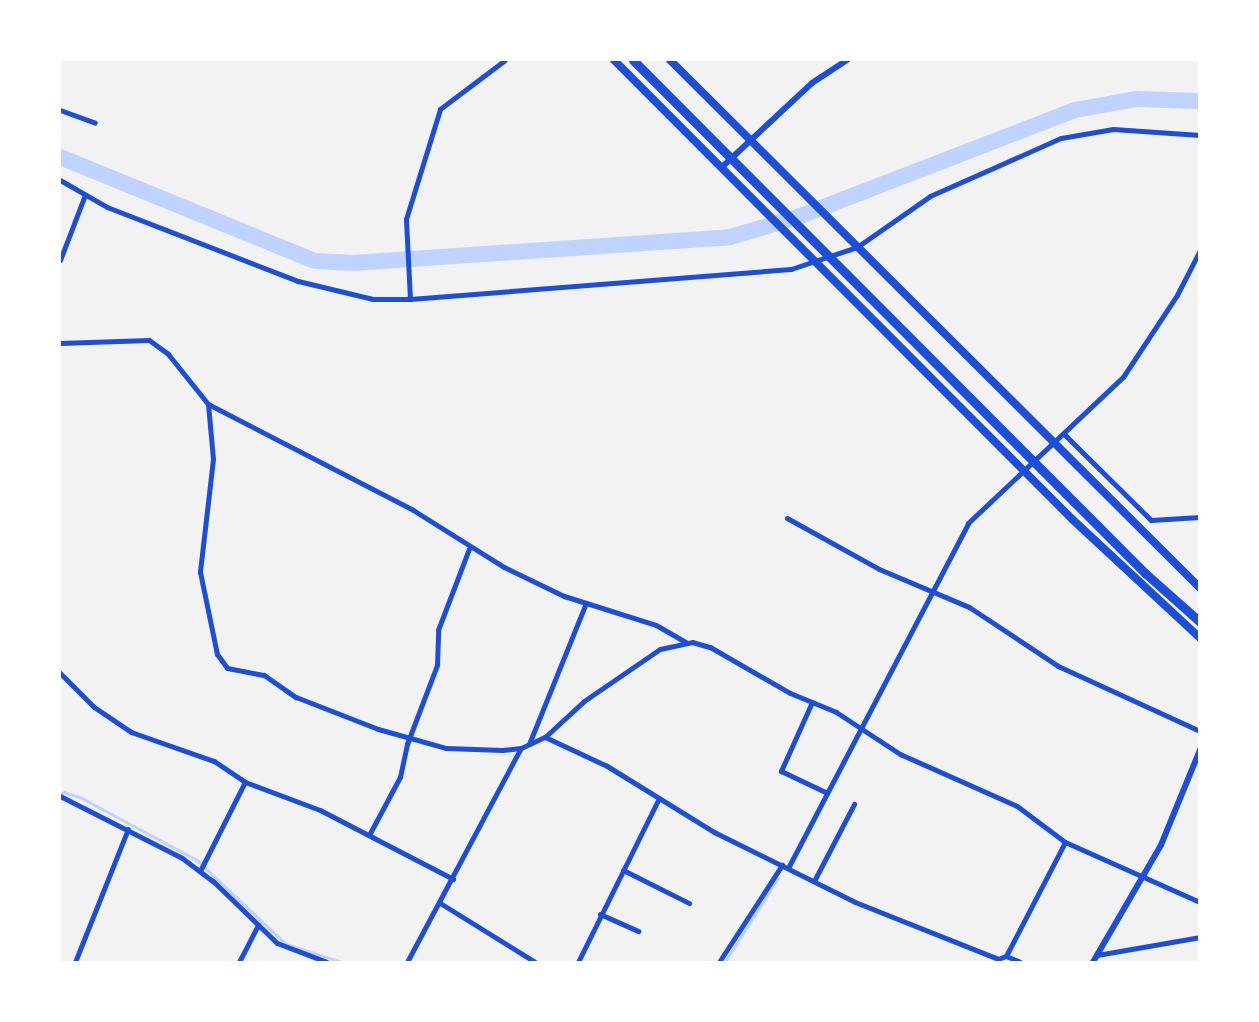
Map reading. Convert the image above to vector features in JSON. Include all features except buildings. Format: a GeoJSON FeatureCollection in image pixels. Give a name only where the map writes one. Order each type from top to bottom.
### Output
{"type":"FeatureCollection","features":[{"type":"Feature","properties":{"kind":"highway"},"geometry":{"type":"LineString","coordinates":[[614,60],[1022,470],[1199,638]]}},
{"type":"Feature","properties":{"kind":"highway"},"geometry":{"type":"LineString","coordinates":[[633,60],[1145,573],[1199,622]]}},
{"type":"Feature","properties":{"kind":"highway"},"geometry":{"type":"LineString","coordinates":[[670,60],[1199,588]]}},
{"type":"Feature","properties":{"kind":"street"},"geometry":{"type":"LineString","coordinates":[[410,299],[406,219],[440,108],[505,60]]}},
{"type":"Feature","properties":{"kind":"street"},"geometry":{"type":"LineString","coordinates":[[722,167],[812,83],[847,60]]}},
{"type":"Feature","properties":{"kind":"street"},"geometry":{"type":"LineString","coordinates":[[60,110],[95,123]]}},
{"type":"Feature","properties":{"kind":"street"},"geometry":{"type":"LineString","coordinates":[[60,180],[86,195],[298,281],[373,299],[410,299],[681,275],[752,273],[817,262],[857,247],[930,195],[1061,138],[1112,129],[1199,135]]}},
{"type":"Feature","properties":{"kind":"street"},"geometry":{"type":"LineString","coordinates":[[60,260],[86,195]]}},
{"type":"Feature","properties":{"kind":"street"},"geometry":{"type":"LineString","coordinates":[[719,962],[785,867],[968,523],[1022,470],[1065,435],[1123,377],[1145,348],[1199,250]]}},
{"type":"Feature","properties":{"kind":"street"},"geometry":{"type":"LineString","coordinates":[[60,343],[149,340],[167,354],[208,404],[414,510],[469,549],[586,603],[624,612],[685,642],[710,647],[859,726],[900,754],[1017,806],[1065,842],[1199,902]]}},
{"type":"Feature","properties":{"kind":"street"},"geometry":{"type":"LineString","coordinates":[[208,404],[213,459],[200,572],[220,660],[227,668],[264,676],[287,692],[343,717],[409,738],[446,748],[521,748],[545,737],[583,701],[634,664],[660,649],[685,642]]}},
{"type":"Feature","properties":{"kind":"street"},"geometry":{"type":"LineString","coordinates":[[1065,435],[1151,520],[1199,517]]}},
{"type":"Feature","properties":{"kind":"street"},"geometry":{"type":"LineString","coordinates":[[787,518],[879,569],[1007,628],[1058,666],[1199,731]]}},
{"type":"Feature","properties":{"kind":"street"},"geometry":{"type":"LineString","coordinates":[[369,835],[400,777],[409,738],[437,665],[438,630],[469,549]]}},
{"type":"Feature","properties":{"kind":"street"},"geometry":{"type":"LineString","coordinates":[[529,744],[586,603]]}},
{"type":"Feature","properties":{"kind":"street"},"geometry":{"type":"LineString","coordinates":[[60,673],[111,721],[154,742],[214,761],[245,782],[320,810],[453,879]]}},
{"type":"Feature","properties":{"kind":"street"},"geometry":{"type":"LineString","coordinates":[[812,702],[781,771],[825,792]]}},
{"type":"Feature","properties":{"kind":"street"},"geometry":{"type":"LineString","coordinates":[[545,737],[607,766],[658,800],[785,867],[997,961],[1006,956],[1065,842]]}},
{"type":"Feature","properties":{"kind":"street"},"geometry":{"type":"LineString","coordinates":[[407,962],[521,748]]}},
{"type":"Feature","properties":{"kind":"street"},"geometry":{"type":"LineString","coordinates":[[1093,962],[1144,876],[1199,750]]}},
{"type":"Feature","properties":{"kind":"street"},"geometry":{"type":"LineString","coordinates":[[202,867],[245,782]]}},
{"type":"Feature","properties":{"kind":"street"},"geometry":{"type":"LineString","coordinates":[[60,797],[202,867],[258,925],[285,948],[327,962]]}},
{"type":"Feature","properties":{"kind":"street"},"geometry":{"type":"LineString","coordinates":[[578,962],[658,800]]}},
{"type":"Feature","properties":{"kind":"street"},"geometry":{"type":"LineString","coordinates":[[814,881],[854,804]]}},
{"type":"Feature","properties":{"kind":"street"},"geometry":{"type":"LineString","coordinates":[[75,962],[128,829]]}},
{"type":"Feature","properties":{"kind":"street"},"geometry":{"type":"LineString","coordinates":[[623,870],[689,903]]}},
{"type":"Feature","properties":{"kind":"street"},"geometry":{"type":"LineString","coordinates":[[440,904],[535,962]]}},
{"type":"Feature","properties":{"kind":"street"},"geometry":{"type":"LineString","coordinates":[[600,914],[638,931]]}},
{"type":"Feature","properties":{"kind":"street"},"geometry":{"type":"LineString","coordinates":[[239,962],[258,925]]}},
{"type":"Feature","properties":{"kind":"street"},"geometry":{"type":"LineString","coordinates":[[1097,955],[1199,937]]}},
{"type":"Feature","properties":{"kind":"street"},"geometry":{"type":"LineString","coordinates":[[1006,956],[1020,962]]}},
{"type":"Feature","properties":{"kind":"waterway"},"geometry":{"type":"LineString","coordinates":[[60,157],[315,261],[353,263],[730,237],[795,218],[1075,110],[1136,99],[1200,101]]}},
{"type":"Feature","properties":{"kind":"waterway"},"geometry":{"type":"LineString","coordinates":[[60,795],[64,792],[82,798],[197,860],[286,944],[342,962]]}},
{"type":"Feature","properties":{"kind":"waterway"},"geometry":{"type":"LineString","coordinates":[[725,962],[778,878]]}}]}
